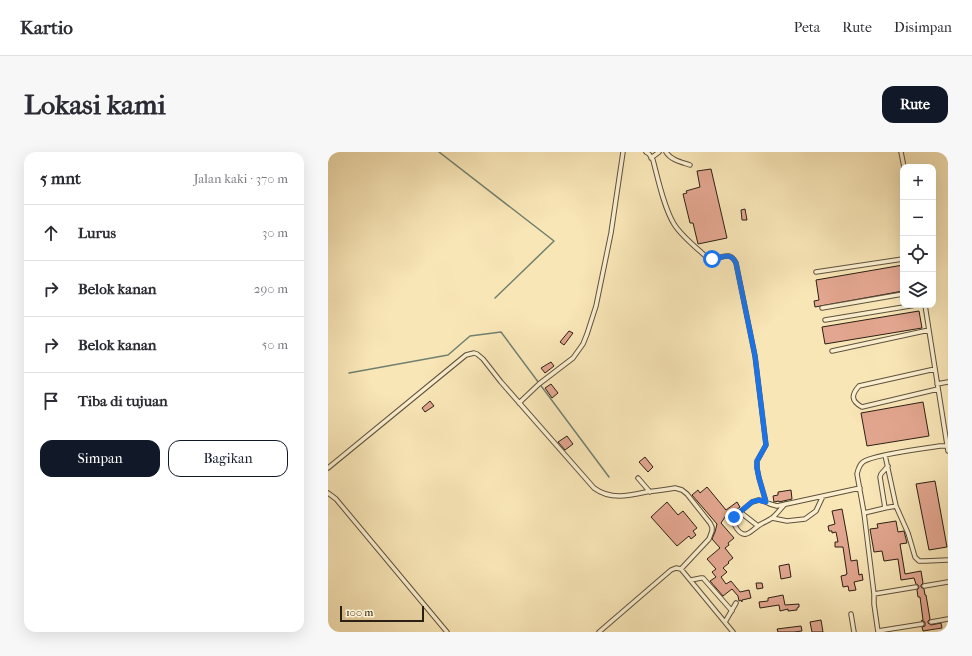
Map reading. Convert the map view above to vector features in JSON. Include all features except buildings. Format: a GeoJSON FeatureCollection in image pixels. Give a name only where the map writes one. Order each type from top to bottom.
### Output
{"type":"FeatureCollection","features":[{"type":"Feature","properties":{"kind":"lane"},"geometry":{"type":"LineString","coordinates":[[519,403],[539,384],[573,358],[583,344],[596,306],[611,233],[623,152]]}},
{"type":"Feature","properties":{"kind":"lane"},"geometry":{"type":"LineString","coordinates":[[646,152],[652,158],[668,212],[674,225],[708,258],[712,259],[730,256],[736,263],[756,363],[766,445],[757,461],[757,468],[766,502]]}},
{"type":"Feature","properties":{"kind":"lane"},"geometry":{"type":"LineString","coordinates":[[652,158],[659,152]]}},
{"type":"Feature","properties":{"kind":"lane"},"geometry":{"type":"LineString","coordinates":[[666,152],[672,159],[690,165]]}},
{"type":"Feature","properties":{"kind":"lane"},"geometry":{"type":"LineString","coordinates":[[901,152],[903,164]]}},
{"type":"Feature","properties":{"kind":"lane"},"geometry":{"type":"LineString","coordinates":[[816,272],[900,259]]}},
{"type":"Feature","properties":{"kind":"lane"},"geometry":{"type":"LineString","coordinates":[[822,308],[900,295]]}},
{"type":"Feature","properties":{"kind":"lane"},"geometry":{"type":"LineString","coordinates":[[825,320],[900,308]]}},
{"type":"Feature","properties":{"kind":"lane"},"geometry":{"type":"LineString","coordinates":[[925,308],[948,451]]}},
{"type":"Feature","properties":{"kind":"lane"},"geometry":{"type":"LineString","coordinates":[[832,351],[929,330]]}},
{"type":"Feature","properties":{"kind":"lane"},"geometry":{"type":"LineString","coordinates":[[328,468],[466,355],[470,353],[478,354],[519,403],[600,493],[609,496],[623,496],[674,488],[682,490],[687,494],[710,523],[712,530],[709,539],[681,569]]}},
{"type":"Feature","properties":{"kind":"lane"},"geometry":{"type":"LineString","coordinates":[[935,369],[859,386],[853,395],[854,401],[862,407],[948,382]]}},
{"type":"Feature","properties":{"kind":"lane"},"geometry":{"type":"LineString","coordinates":[[922,624],[878,632],[864,512],[857,474],[862,463],[868,460],[940,446],[947,446]]}},
{"type":"Feature","properties":{"kind":"lane"},"geometry":{"type":"LineString","coordinates":[[885,456],[896,506],[908,532],[915,557],[924,561],[948,560]]}},
{"type":"Feature","properties":{"kind":"lane"},"geometry":{"type":"LineString","coordinates":[[885,508],[880,477],[888,466]]}},
{"type":"Feature","properties":{"kind":"lane"},"geometry":{"type":"LineString","coordinates":[[638,478],[650,492]]}},
{"type":"Feature","properties":{"kind":"lane"},"geometry":{"type":"LineString","coordinates":[[786,504],[772,518],[758,526],[752,532],[746,534],[741,533],[737,529],[734,522],[734,517],[752,502],[758,500],[777,506],[786,504],[860,488]]}},
{"type":"Feature","properties":{"kind":"lane"},"geometry":{"type":"LineString","coordinates":[[328,493],[336,499],[446,632]]}},
{"type":"Feature","properties":{"kind":"lane"},"geometry":{"type":"LineString","coordinates":[[772,518],[787,521],[805,519],[816,510],[823,496]]}},
{"type":"Feature","properties":{"kind":"lane"},"geometry":{"type":"LineString","coordinates":[[864,512],[896,506]]}},
{"type":"Feature","properties":{"kind":"lane"},"geometry":{"type":"LineString","coordinates":[[740,512],[758,526]]}},
{"type":"Feature","properties":{"kind":"lane"},"geometry":{"type":"LineString","coordinates":[[599,632],[671,570],[676,568],[681,569],[691,580],[733,632]]}},
{"type":"Feature","properties":{"kind":"lane"},"geometry":{"type":"LineString","coordinates":[[691,580],[703,578],[732,611]]}},
{"type":"Feature","properties":{"kind":"lane"},"geometry":{"type":"LineString","coordinates":[[924,586],[948,582]]}},
{"type":"Feature","properties":{"kind":"lane"},"geometry":{"type":"LineString","coordinates":[[874,594],[916,587]]}},
{"type":"Feature","properties":{"kind":"lane"},"geometry":{"type":"LineString","coordinates":[[725,622],[736,603]]}},
{"type":"Feature","properties":{"kind":"lane"},"geometry":{"type":"LineString","coordinates":[[850,614],[854,632]]}},
{"type":"Feature","properties":{"kind":"lane"},"geometry":{"type":"LineString","coordinates":[[931,622],[948,619]]}},
{"type":"Feature","properties":{"kind":"waterway"},"geometry":{"type":"LineString","coordinates":[[439,152],[554,241],[495,298]]}},
{"type":"Feature","properties":{"kind":"waterway"},"geometry":{"type":"LineString","coordinates":[[349,373],[448,355],[470,336],[501,332],[609,477]]}},
{"type":"Feature","properties":{"kind":"route"},"geometry":{"type":"LineString","coordinates":[[712,259],[730,256],[736,263],[755,356],[766,445],[757,461],[759,478],[766,502],[758,500],[752,502],[734,517]]}}]}
